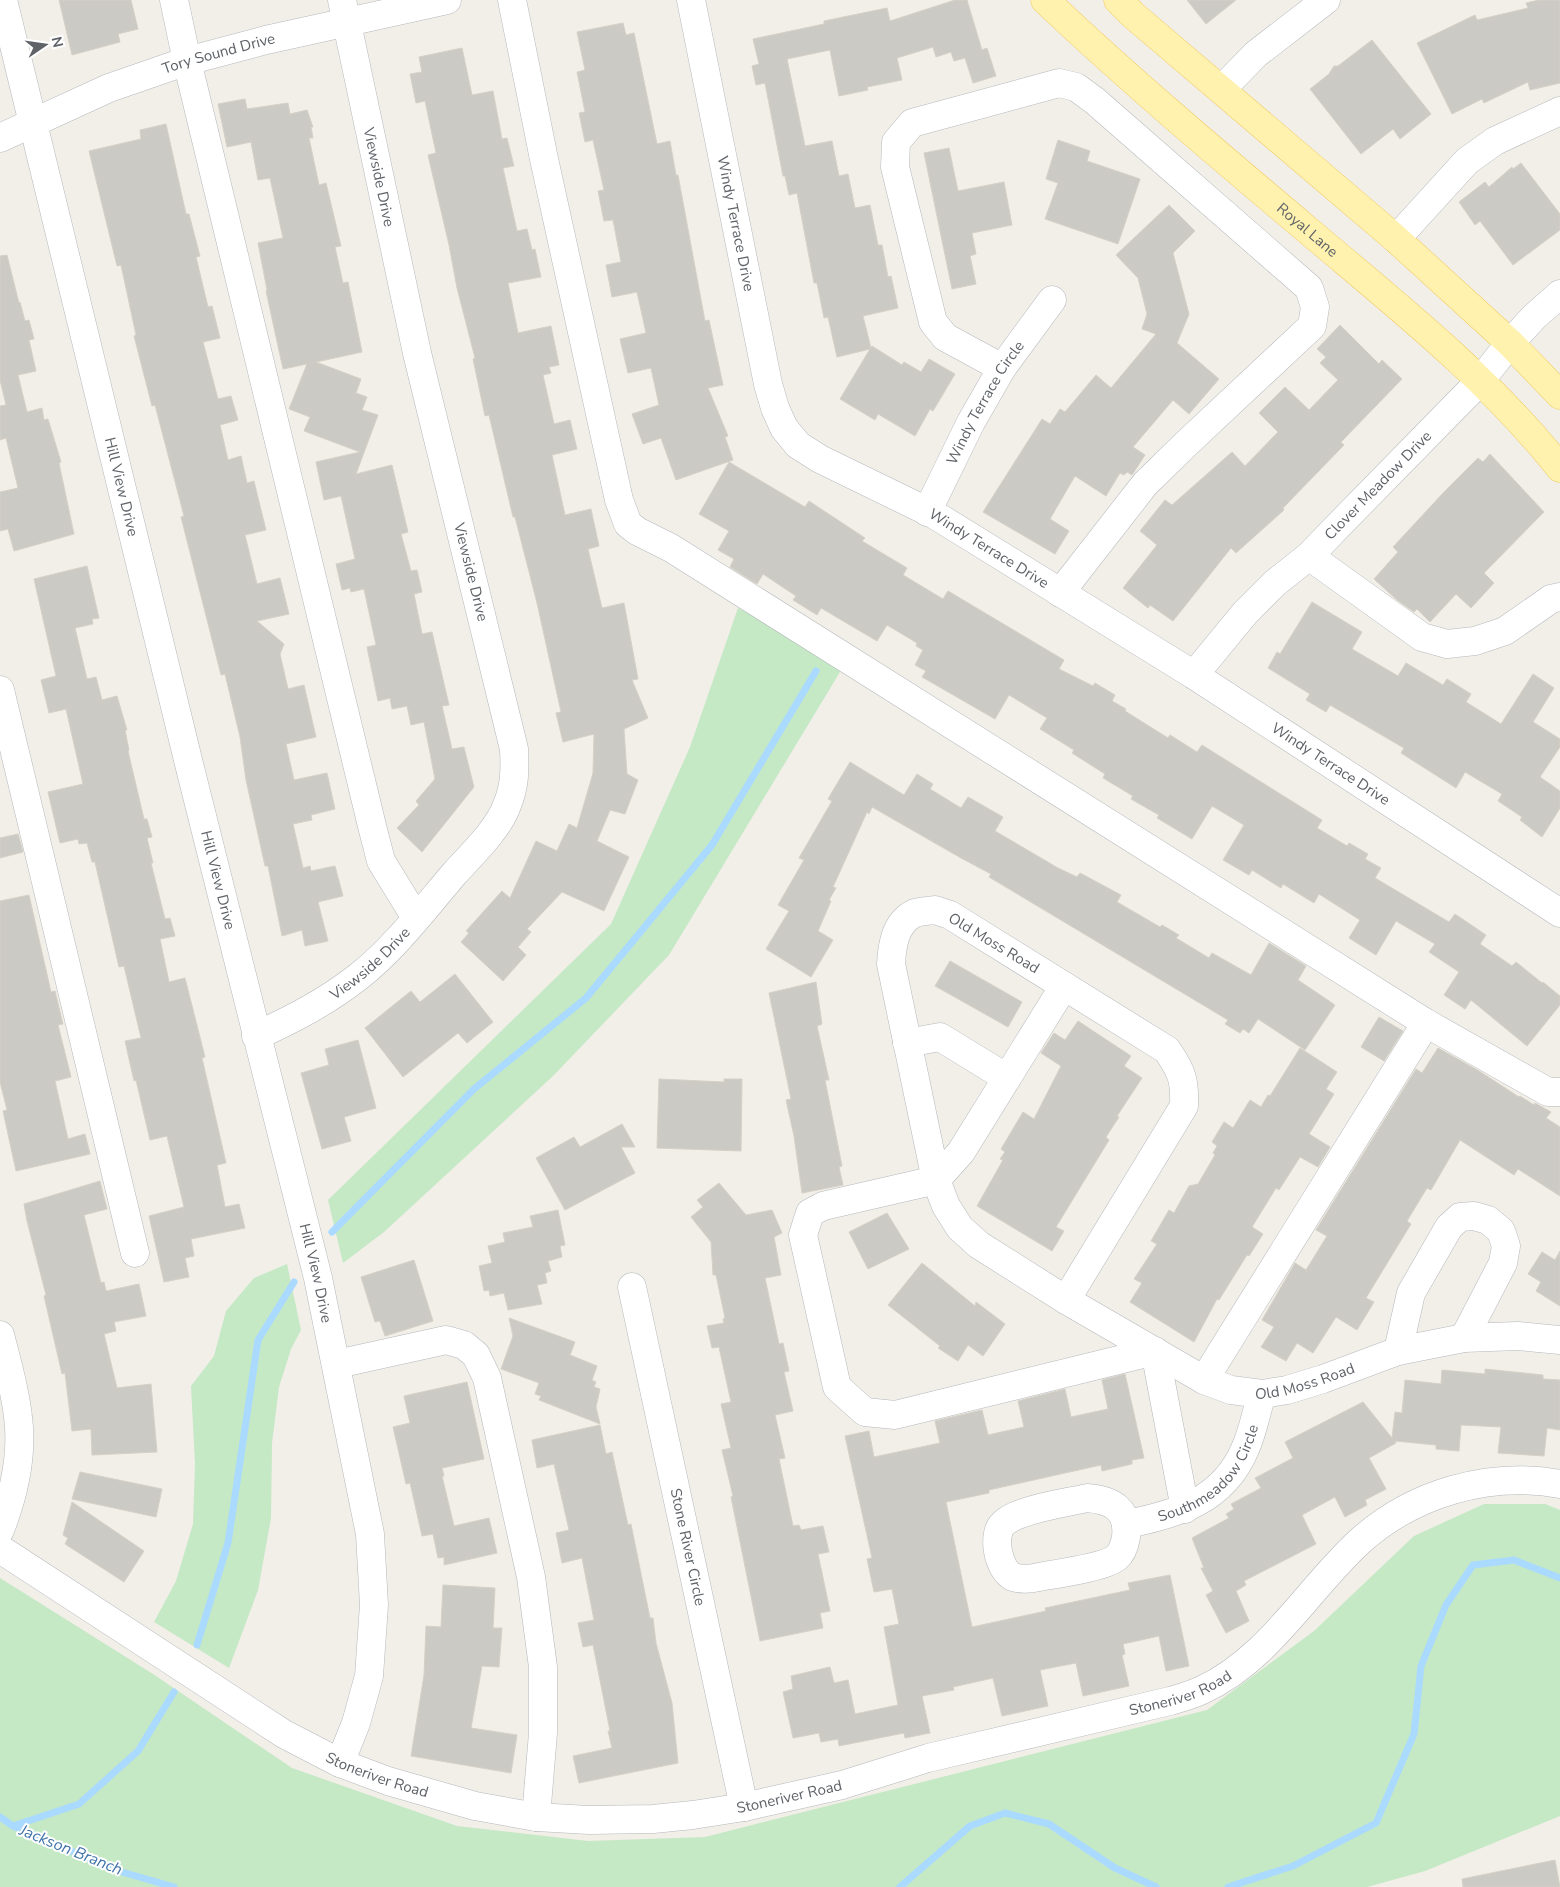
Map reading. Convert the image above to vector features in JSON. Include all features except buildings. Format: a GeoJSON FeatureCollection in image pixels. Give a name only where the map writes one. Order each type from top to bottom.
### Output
{"type":"FeatureCollection","features":[{"type":"Feature","properties":{"kind":"main road","name":"Royal Lane"},"geometry":{"type":"LineString","coordinates":[[1045,0],[1087,40],[1186,127],[1398,306],[1480,381],[1514,415],[1560,468]]}},
{"type":"Feature","properties":{"kind":"main road"},"geometry":{"type":"LineString","coordinates":[[1118,0],[1396,239],[1510,343],[1560,395]]}},
{"type":"Feature","properties":{"kind":"street","name":"Hill View Drive"},"geometry":{"type":"LineString","coordinates":[[3,0],[256,1036],[318,1278],[337,1364],[370,1534],[374,1605],[368,1676],[356,1723],[340,1763]]}},
{"type":"Feature","properties":{"kind":"street"},"geometry":{"type":"LineString","coordinates":[[174,0],[187,61],[372,826],[381,860],[416,918]]}},
{"type":"Feature","properties":{"kind":"street","name":"Tory Sound Drive"},"geometry":{"type":"LineString","coordinates":[[0,138],[109,88],[187,61],[266,40],[344,11],[447,0]]}},
{"type":"Feature","properties":{"kind":"street"},"geometry":{"type":"LineString","coordinates":[[512,0],[544,160],[619,500],[628,524],[637,531],[671,548],[1426,1023],[1548,1092],[1560,1092]]}},
{"type":"Feature","properties":{"kind":"street","name":"Windy Terrace Drive"},"geometry":{"type":"LineString","coordinates":[[691,0],[768,384],[775,408],[784,428],[798,445],[820,459],[927,512],[1194,675],[1560,913]]}},
{"type":"Feature","properties":{"kind":"street"},"geometry":{"type":"LineString","coordinates":[[1221,90],[1256,54],[1319,2]]}},
{"type":"Feature","properties":{"kind":"street","name":"Viewside Drive"},"geometry":{"type":"LineString","coordinates":[[256,1036],[296,1018],[337,993],[388,949],[489,835],[507,806],[516,776],[514,749],[417,353],[344,11]]}},
{"type":"Feature","properties":{"kind":"street"},"geometry":{"type":"LineString","coordinates":[[1002,368],[945,337],[933,322],[895,167],[896,142],[912,123],[1059,83],[1076,86],[1095,101],[1309,288],[1315,307],[1312,326],[1186,443],[1145,484],[1060,593]]}},
{"type":"Feature","properties":{"kind":"street"},"geometry":{"type":"LineString","coordinates":[[1396,239],[1467,161],[1495,141],[1560,112]]}},
{"type":"Feature","properties":{"kind":"street","name":"Clover Meadow Drive"},"geometry":{"type":"LineString","coordinates":[[1194,675],[1245,612],[1275,583],[1308,556],[1480,381],[1510,343],[1534,317],[1560,294]]}},
{"type":"Feature","properties":{"kind":"street","name":"Windy Terrace Circle"},"geometry":{"type":"LineString","coordinates":[[927,512],[971,422],[1002,368],[1052,300]]}},
{"type":"Feature","properties":{"kind":"street"},"geometry":{"type":"LineString","coordinates":[[1308,556],[1422,637],[1447,644],[1475,641],[1505,631],[1551,599],[1560,597]]}},
{"type":"Feature","properties":{"kind":"street"},"geometry":{"type":"LineString","coordinates":[[0,690],[135,1253]]}},
{"type":"Feature","properties":{"kind":"street","name":"Old Moss Road"},"geometry":{"type":"LineString","coordinates":[[1066,1300],[1184,1106],[1185,1084],[1178,1066],[1167,1050],[950,915],[935,910],[915,913],[900,925],[892,944],[890,964],[936,1180],[946,1206],[960,1228],[979,1245],[1066,1300],[1204,1380],[1231,1390],[1262,1394],[1287,1390],[1323,1379],[1398,1351],[1464,1338],[1518,1336],[1560,1340]]}},
{"type":"Feature","properties":{"kind":"street"},"geometry":{"type":"LineString","coordinates":[[1064,986],[961,1152],[936,1180],[823,1206],[810,1213],[804,1235],[836,1387],[865,1412],[895,1415],[1155,1351],[1185,1509]]}},
{"type":"Feature","properties":{"kind":"street"},"geometry":{"type":"LineString","coordinates":[[1204,1380],[1426,1023]]}},
{"type":"Feature","properties":{"kind":"street"},"geometry":{"type":"LineString","coordinates":[[907,1044],[940,1037],[1007,1078]]}},
{"type":"Feature","properties":{"kind":"street"},"geometry":{"type":"LineString","coordinates":[[1398,1351],[1411,1293],[1449,1227],[1460,1217],[1474,1216],[1488,1220],[1501,1231],[1506,1246],[1503,1263],[1464,1338]]}},
{"type":"Feature","properties":{"kind":"street","name":"Stone River Circle"},"geometry":{"type":"LineString","coordinates":[[632,1287],[744,1807]]}},
{"type":"Feature","properties":{"kind":"street"},"geometry":{"type":"LineString","coordinates":[[0,1335],[18,1418],[19,1451],[15,1483],[0,1530]]}},
{"type":"Feature","properties":{"kind":"street"},"geometry":{"type":"LineString","coordinates":[[337,1364],[446,1340],[464,1346],[476,1355],[487,1378],[531,1577],[543,1667],[543,1733],[536,1817]]}},
{"type":"Feature","properties":{"kind":"street","name":"Southmeadow Circle"},"geometry":{"type":"LineString","coordinates":[[1127,1524],[1164,1516],[1185,1509],[1207,1497],[1230,1476],[1245,1449],[1262,1394]]}},
{"type":"Feature","properties":{"kind":"street","name":"Stoneriver Road"},"geometry":{"type":"LineString","coordinates":[[0,1549],[284,1734],[340,1763],[388,1781],[467,1803],[536,1817],[589,1820],[653,1819],[744,1807],[842,1785],[928,1758],[1170,1701],[1202,1690],[1227,1676],[1251,1656],[1360,1542],[1392,1518],[1427,1498],[1466,1485],[1501,1480],[1539,1480],[1560,1484]]}},
{"type":"Feature","properties":{"kind":"green space"},"geometry":{"type":"Polygon","coordinates":[[[738,608],[846,662],[669,955],[553,1076],[384,1232],[343,1263],[328,1200],[611,924],[690,747],[738,608]]]}},
{"type":"Feature","properties":{"kind":"green space"},"geometry":{"type":"Polygon","coordinates":[[[287,1264],[301,1330],[291,1349],[279,1387],[272,1443],[271,1518],[258,1590],[229,1668],[154,1622],[176,1581],[193,1524],[195,1464],[191,1386],[214,1356],[226,1311],[254,1278],[287,1264]]]}},
{"type":"Feature","properties":{"kind":"green space"},"geometry":{"type":"Polygon","coordinates":[[[1484,1504],[1545,1504],[1560,1510],[1560,1816],[1425,1871],[1367,1887],[0,1887],[0,1578],[153,1674],[292,1768],[457,1826],[588,1841],[705,1837],[1207,1710],[1314,1631],[1414,1536],[1484,1504]]]}},
{"type":"Feature","properties":{"kind":"waterway"},"geometry":{"type":"LineString","coordinates":[[332,1232],[474,1089],[586,998],[712,845],[816,671]]}},
{"type":"Feature","properties":{"kind":"waterway"},"geometry":{"type":"LineString","coordinates":[[197,1645],[228,1543],[258,1340],[294,1282]]}},
{"type":"Feature","properties":{"kind":"waterway","name":"Jackson Branch"},"geometry":{"type":"LineString","coordinates":[[1228,1887],[1293,1866],[1376,1823],[1414,1734],[1421,1666],[1446,1605],[1473,1565],[1514,1560],[1560,1578]]}},
{"type":"Feature","properties":{"kind":"waterway"},"geometry":{"type":"LineString","coordinates":[[13,1826],[79,1804],[138,1751],[174,1692]]}},
{"type":"Feature","properties":{"kind":"waterway","name":"Jackson Branch"},"geometry":{"type":"LineString","coordinates":[[900,1887],[970,1826],[1005,1813],[1049,1824],[1115,1868],[1156,1887]]}},
{"type":"Feature","properties":{"kind":"waterway","name":"Jackson Branch"},"geometry":{"type":"LineString","coordinates":[[0,1817],[13,1826],[115,1870],[174,1887]]}}]}
